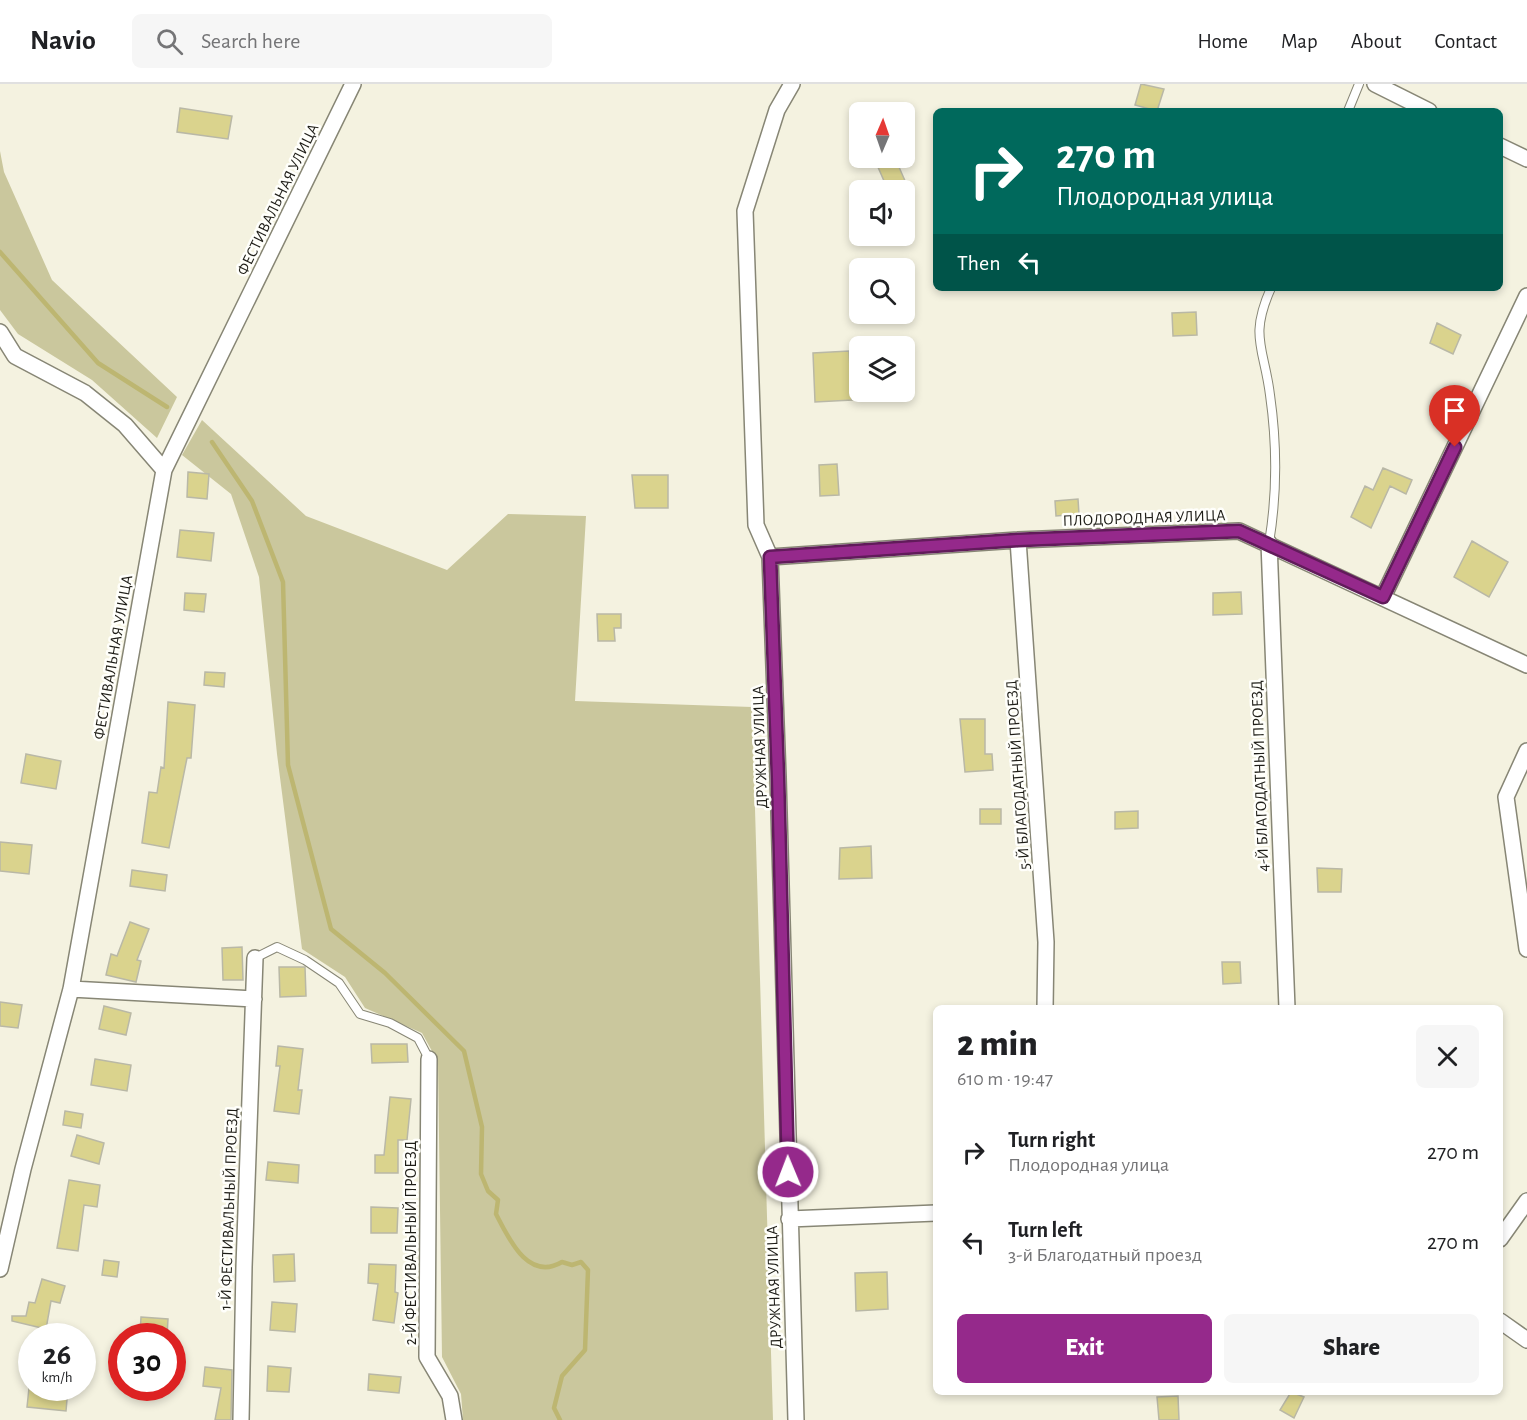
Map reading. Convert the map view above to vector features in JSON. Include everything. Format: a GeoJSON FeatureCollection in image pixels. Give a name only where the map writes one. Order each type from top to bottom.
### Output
{"type":"FeatureCollection","features":[{"type":"Feature","properties":{"kind":"street","name":"ФЕСТИВАЛЬНАЯ УЛИЦА"},"geometry":{"type":"LineString","coordinates":[[0,1269],[23,1169],[71,989],[164,470],[353,84]]}},
{"type":"Feature","properties":{"kind":"street","name":"ДРУЖНАЯ УЛИЦА"},"geometry":{"type":"LineString","coordinates":[[792,84],[777,110],[746,212],[756,525],[770,557],[796,1420]]}},
{"type":"Feature","properties":{"kind":"street"},"geometry":{"type":"LineString","coordinates":[[1375,84],[1423,108]]}},
{"type":"Feature","properties":{"kind":"street"},"geometry":{"type":"LineString","coordinates":[[1503,147],[1527,159]]}},
{"type":"Feature","properties":{"kind":"street"},"geometry":{"type":"LineString","coordinates":[[1383,597],[1527,296]]}},
{"type":"Feature","properties":{"kind":"street"},"geometry":{"type":"LineString","coordinates":[[0,332],[15,356],[85,393],[125,425],[164,470]]}},
{"type":"Feature","properties":{"kind":"street","name":"ПЛОДОРОДНАЯ УЛИЦА"},"geometry":{"type":"LineString","coordinates":[[770,557],[1018,540],[1239,531],[1527,665]]}},
{"type":"Feature","properties":{"kind":"street","name":"5-Й БЛАГОДАТНЫЙ ПРОЕЗД"},"geometry":{"type":"LineString","coordinates":[[1018,540],[1046,942],[1045,1005]]}},
{"type":"Feature","properties":{"kind":"street","name":"4-Й БЛАГОДАТНЫЙ ПРОЕЗД"},"geometry":{"type":"LineString","coordinates":[[1269,543],[1287,1005]]}},
{"type":"Feature","properties":{"kind":"street"},"geometry":{"type":"LineString","coordinates":[[1527,751],[1506,796],[1527,949]]}},
{"type":"Feature","properties":{"kind":"street","name":"1-Й ФЕСТИВАЛЬНЫЙ ПРОЕЗД"},"geometry":{"type":"LineString","coordinates":[[241,1420],[243,1267],[255,958]]}},
{"type":"Feature","properties":{"kind":"street"},"geometry":{"type":"LineString","coordinates":[[71,989],[254,999]]}},
{"type":"Feature","properties":{"kind":"street","name":"2-Й ФЕСТИВАЛЬНЫЙ ПРОЕЗД"},"geometry":{"type":"LineString","coordinates":[[429,1059],[427,1356],[450,1395],[454,1420]]}},
{"type":"Feature","properties":{"kind":"street"},"geometry":{"type":"LineString","coordinates":[[1503,1235],[1527,1201]]}},
{"type":"Feature","properties":{"kind":"street"},"geometry":{"type":"LineString","coordinates":[[789,1219],[933,1213]]}},
{"type":"Feature","properties":{"kind":"street"},"geometry":{"type":"LineString","coordinates":[[1503,1324],[1527,1340]]}},
{"type":"Feature","properties":{"kind":"lane"},"geometry":{"type":"LineString","coordinates":[[1349,108],[1359,84]]}},
{"type":"Feature","properties":{"kind":"lane"},"geometry":{"type":"LineString","coordinates":[[1269,543],[1276,502],[1270,396],[1258,340],[1260,313],[1270,291]]}},
{"type":"Feature","properties":{"kind":"lane"},"geometry":{"type":"LineString","coordinates":[[255,958],[278,947],[305,960],[339,983],[360,1014],[390,1023],[418,1038],[429,1059]]}},
{"type":"Feature","properties":{"kind":"shaded area"},"geometry":{"type":"Polygon","coordinates":[[[0,151],[4,172],[52,280],[177,397],[157,438],[92,380],[18,334],[0,310],[0,151]]]}},
{"type":"Feature","properties":{"kind":"shaded area"},"geometry":{"type":"Polygon","coordinates":[[[202,420],[306,516],[447,570],[508,514],[586,516],[575,701],[752,707],[773,1420],[463,1420],[461,1394],[442,1357],[438,1062],[422,1033],[365,1008],[345,977],[302,949],[277,754],[259,577],[231,494],[182,455],[202,420]]]}},
{"type":"Feature","properties":{"kind":"building"},"geometry":{"type":"Polygon","coordinates":[[[1141,84],[1164,89],[1158,108],[1135,105],[1141,84]]]}},
{"type":"Feature","properties":{"kind":"building"},"geometry":{"type":"Polygon","coordinates":[[[180,108],[232,116],[228,139],[177,132],[180,108]]]}},
{"type":"Feature","properties":{"kind":"building"},"geometry":{"type":"Polygon","coordinates":[[[878,168],[899,168],[905,180],[884,180],[878,168]]]}},
{"type":"Feature","properties":{"kind":"building"},"geometry":{"type":"Polygon","coordinates":[[[1196,312],[1197,335],[1173,336],[1172,313],[1196,312]]]}},
{"type":"Feature","properties":{"kind":"building"},"geometry":{"type":"Polygon","coordinates":[[[1437,323],[1461,335],[1453,354],[1430,343],[1437,323]]]}},
{"type":"Feature","properties":{"kind":"building"},"geometry":{"type":"Polygon","coordinates":[[[849,351],[849,400],[815,402],[813,353],[849,351]]]}},
{"type":"Feature","properties":{"kind":"building"},"geometry":{"type":"Polygon","coordinates":[[[837,464],[839,495],[820,496],[819,465],[837,464]]]}},
{"type":"Feature","properties":{"kind":"building"},"geometry":{"type":"Polygon","coordinates":[[[1383,468],[1412,480],[1406,494],[1390,486],[1371,528],[1351,517],[1365,486],[1373,490],[1383,468]]]}},
{"type":"Feature","properties":{"kind":"building"},"geometry":{"type":"Polygon","coordinates":[[[188,472],[209,474],[207,499],[187,497],[188,472]]]}},
{"type":"Feature","properties":{"kind":"building"},"geometry":{"type":"Polygon","coordinates":[[[632,475],[668,475],[668,508],[635,508],[632,475]]]}},
{"type":"Feature","properties":{"kind":"building"},"geometry":{"type":"Polygon","coordinates":[[[1078,499],[1079,514],[1056,516],[1055,501],[1078,499]]]}},
{"type":"Feature","properties":{"kind":"building"},"geometry":{"type":"Polygon","coordinates":[[[180,530],[214,533],[211,561],[177,557],[180,530]]]}},
{"type":"Feature","properties":{"kind":"building"},"geometry":{"type":"Polygon","coordinates":[[[1472,541],[1508,562],[1489,597],[1454,577],[1472,541]]]}},
{"type":"Feature","properties":{"kind":"building"},"geometry":{"type":"Polygon","coordinates":[[[1241,592],[1242,614],[1213,615],[1213,593],[1241,592]]]}},
{"type":"Feature","properties":{"kind":"building"},"geometry":{"type":"Polygon","coordinates":[[[185,593],[206,594],[204,612],[184,610],[185,593]]]}},
{"type":"Feature","properties":{"kind":"building"},"geometry":{"type":"Polygon","coordinates":[[[597,614],[621,614],[621,628],[614,628],[615,641],[598,641],[597,614]]]}},
{"type":"Feature","properties":{"kind":"building"},"geometry":{"type":"Polygon","coordinates":[[[205,672],[225,673],[224,687],[204,685],[205,672]]]}},
{"type":"Feature","properties":{"kind":"building"},"geometry":{"type":"Polygon","coordinates":[[[168,702],[195,705],[191,758],[187,758],[169,848],[142,843],[149,792],[157,793],[161,767],[164,768],[168,702]]]}},
{"type":"Feature","properties":{"kind":"building"},"geometry":{"type":"Polygon","coordinates":[[[960,719],[985,719],[985,754],[992,754],[993,770],[965,772],[960,719]]]}},
{"type":"Feature","properties":{"kind":"building"},"geometry":{"type":"Polygon","coordinates":[[[26,754],[61,761],[56,789],[21,783],[26,754]]]}},
{"type":"Feature","properties":{"kind":"building"},"geometry":{"type":"Polygon","coordinates":[[[980,809],[1001,809],[1001,824],[980,824],[980,809]]]}},
{"type":"Feature","properties":{"kind":"building"},"geometry":{"type":"Polygon","coordinates":[[[1138,811],[1138,828],[1115,829],[1115,812],[1138,811]]]}},
{"type":"Feature","properties":{"kind":"building"},"geometry":{"type":"Polygon","coordinates":[[[0,842],[32,845],[29,874],[0,871],[0,842]]]}},
{"type":"Feature","properties":{"kind":"building"},"geometry":{"type":"Polygon","coordinates":[[[871,846],[872,878],[839,879],[840,848],[871,846]]]}},
{"type":"Feature","properties":{"kind":"building"},"geometry":{"type":"Polygon","coordinates":[[[1317,868],[1342,869],[1341,892],[1318,892],[1317,868]]]}},
{"type":"Feature","properties":{"kind":"building"},"geometry":{"type":"Polygon","coordinates":[[[132,870],[167,875],[165,891],[130,886],[132,870]]]}},
{"type":"Feature","properties":{"kind":"building"},"geometry":{"type":"Polygon","coordinates":[[[130,922],[149,929],[137,960],[141,961],[136,982],[106,975],[111,954],[117,956],[130,922]]]}},
{"type":"Feature","properties":{"kind":"building"},"geometry":{"type":"Polygon","coordinates":[[[242,947],[243,980],[223,980],[222,948],[242,947]]]}},
{"type":"Feature","properties":{"kind":"building"},"geometry":{"type":"Polygon","coordinates":[[[1222,962],[1240,962],[1241,983],[1223,984],[1222,962]]]}},
{"type":"Feature","properties":{"kind":"building"},"geometry":{"type":"Polygon","coordinates":[[[279,967],[305,967],[306,996],[280,997],[279,967]]]}},
{"type":"Feature","properties":{"kind":"building"},"geometry":{"type":"Polygon","coordinates":[[[0,1002],[22,1005],[18,1028],[0,1026],[0,1002]]]}},
{"type":"Feature","properties":{"kind":"building"},"geometry":{"type":"Polygon","coordinates":[[[104,1006],[131,1013],[126,1035],[99,1029],[104,1006]]]}},
{"type":"Feature","properties":{"kind":"building"},"geometry":{"type":"Polygon","coordinates":[[[371,1044],[407,1044],[408,1062],[372,1063],[371,1044]]]}},
{"type":"Feature","properties":{"kind":"building"},"geometry":{"type":"Polygon","coordinates":[[[278,1046],[303,1049],[298,1090],[302,1090],[299,1114],[274,1111],[280,1066],[276,1066],[278,1046]]]}},
{"type":"Feature","properties":{"kind":"building"},"geometry":{"type":"Polygon","coordinates":[[[95,1059],[131,1065],[127,1091],[91,1085],[95,1059]]]}},
{"type":"Feature","properties":{"kind":"building"},"geometry":{"type":"Polygon","coordinates":[[[390,1097],[411,1099],[407,1140],[398,1140],[398,1173],[375,1173],[375,1155],[384,1155],[390,1097]]]}},
{"type":"Feature","properties":{"kind":"building"},"geometry":{"type":"Polygon","coordinates":[[[65,1111],[83,1114],[81,1128],[63,1125],[65,1111]]]}},
{"type":"Feature","properties":{"kind":"building"},"geometry":{"type":"Polygon","coordinates":[[[77,1135],[104,1143],[99,1164],[71,1156],[77,1135]]]}},
{"type":"Feature","properties":{"kind":"building"},"geometry":{"type":"Polygon","coordinates":[[[268,1162],[299,1165],[298,1183],[266,1180],[268,1162]]]}},
{"type":"Feature","properties":{"kind":"building"},"geometry":{"type":"Polygon","coordinates":[[[69,1180],[100,1185],[97,1207],[84,1205],[78,1251],[57,1248],[69,1180]]]}},
{"type":"Feature","properties":{"kind":"building"},"geometry":{"type":"Polygon","coordinates":[[[371,1207],[398,1208],[397,1233],[371,1233],[371,1207]]]}},
{"type":"Feature","properties":{"kind":"building"},"geometry":{"type":"Polygon","coordinates":[[[294,1254],[295,1281],[274,1282],[273,1255],[294,1254]]]}},
{"type":"Feature","properties":{"kind":"building"},"geometry":{"type":"Polygon","coordinates":[[[104,1260],[119,1262],[117,1277],[102,1275],[104,1260]]]}},
{"type":"Feature","properties":{"kind":"building"},"geometry":{"type":"Polygon","coordinates":[[[369,1264],[396,1265],[395,1292],[398,1293],[394,1323],[373,1320],[378,1284],[368,1283],[369,1264]]]}},
{"type":"Feature","properties":{"kind":"building"},"geometry":{"type":"Polygon","coordinates":[[[887,1272],[888,1309],[856,1311],[855,1273],[887,1272]]]}},
{"type":"Feature","properties":{"kind":"building"},"geometry":{"type":"Polygon","coordinates":[[[42,1279],[65,1286],[60,1303],[51,1301],[47,1323],[12,1321],[12,1316],[26,1316],[29,1302],[35,1303],[42,1279]]]}},
{"type":"Feature","properties":{"kind":"building"},"geometry":{"type":"Polygon","coordinates":[[[272,1302],[297,1304],[295,1332],[270,1330],[272,1302]]]}},
{"type":"Feature","properties":{"kind":"building"},"geometry":{"type":"Polygon","coordinates":[[[141,1317],[168,1319],[168,1323],[141,1323],[141,1317]]]}},
{"type":"Feature","properties":{"kind":"building"},"geometry":{"type":"Polygon","coordinates":[[[268,1366],[291,1368],[289,1392],[267,1391],[268,1366]]]}},
{"type":"Feature","properties":{"kind":"building"},"geometry":{"type":"Polygon","coordinates":[[[205,1367],[232,1370],[231,1420],[215,1420],[221,1388],[203,1386],[205,1367]]]}},
{"type":"Feature","properties":{"kind":"building"},"geometry":{"type":"Polygon","coordinates":[[[369,1374],[401,1377],[399,1393],[368,1390],[369,1374]]]}},
{"type":"Feature","properties":{"kind":"building"},"geometry":{"type":"Polygon","coordinates":[[[1289,1395],[1304,1397],[1294,1418],[1280,1410],[1289,1395]]]}},
{"type":"Feature","properties":{"kind":"building"},"geometry":{"type":"Polygon","coordinates":[[[1178,1396],[1179,1420],[1159,1420],[1157,1397],[1178,1396]]]}},
{"type":"Feature","properties":{"kind":"building"},"geometry":{"type":"Polygon","coordinates":[[[28,1401],[67,1401],[66,1411],[27,1407],[28,1401]]]}},
{"type":"Feature","properties":{"kind":"waterway"},"geometry":{"type":"LineString","coordinates":[[0,252],[98,363],[167,407]]}},
{"type":"Feature","properties":{"kind":"waterway"},"geometry":{"type":"LineString","coordinates":[[212,442],[252,501],[283,582],[288,765],[331,929],[385,973],[464,1051],[482,1127],[481,1174],[488,1191],[498,1200],[496,1214],[521,1255],[539,1266],[550,1267],[562,1262],[572,1265],[581,1262],[588,1270],[585,1350],[562,1376],[554,1408],[560,1420]]}},
{"type":"Feature","properties":{"kind":"route"},"geometry":{"type":"LineString","coordinates":[[788,1172],[770,557],[1018,540],[1239,531],[1383,597],[1455,447]]}}]}
